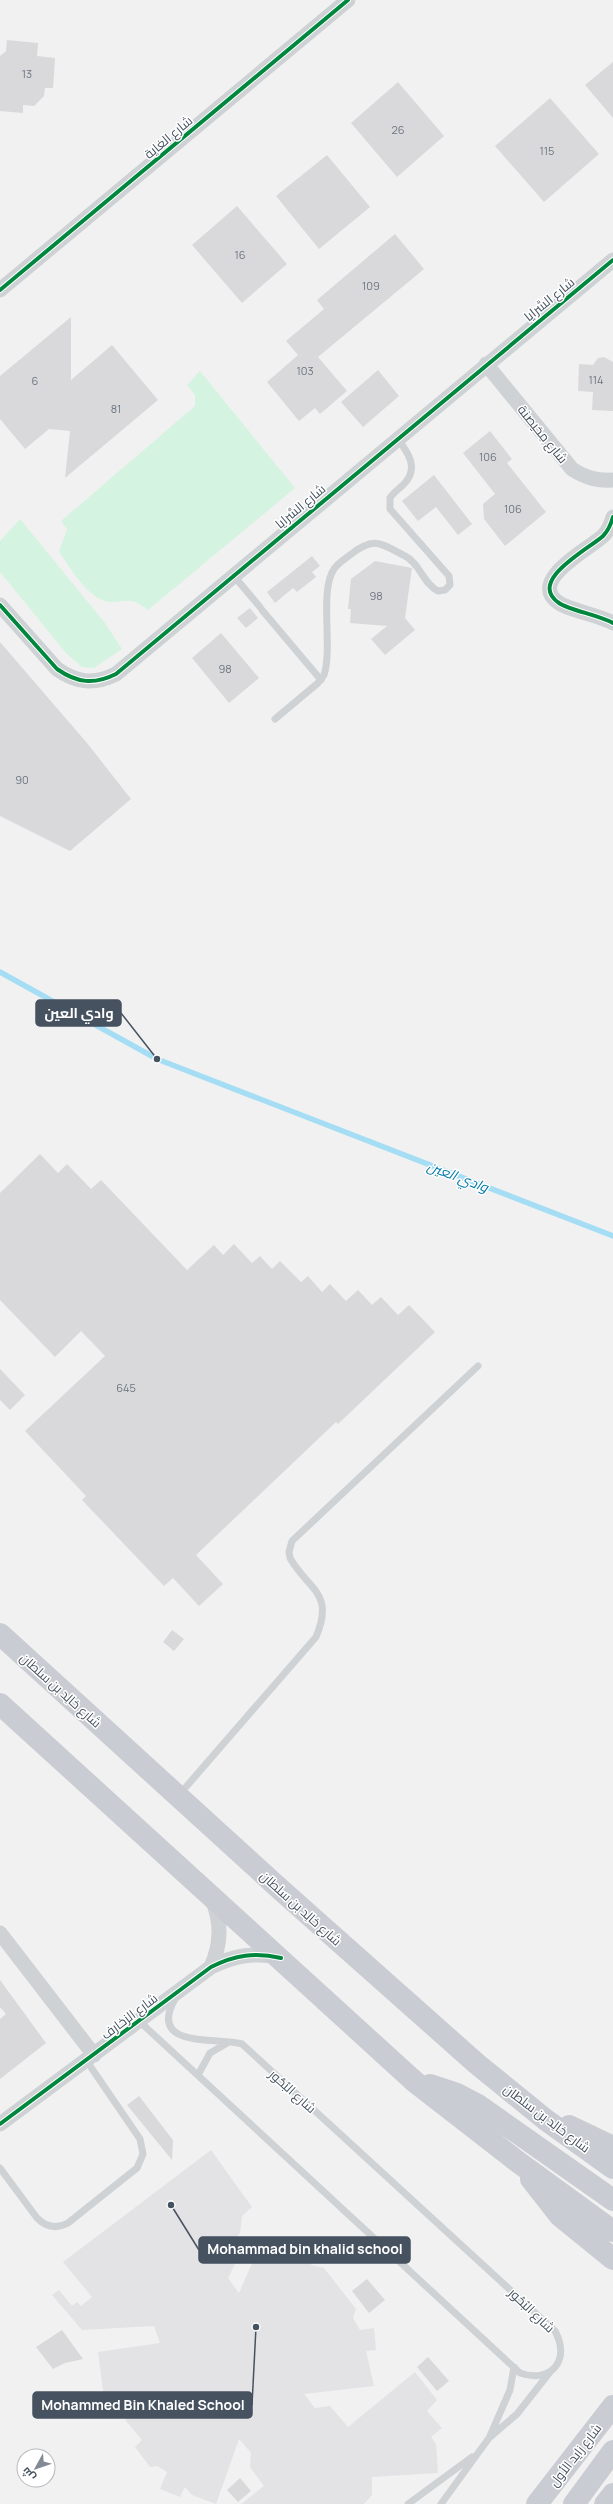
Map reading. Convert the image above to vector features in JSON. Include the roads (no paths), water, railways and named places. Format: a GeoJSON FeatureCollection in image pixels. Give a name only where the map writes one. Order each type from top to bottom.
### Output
{"type":"FeatureCollection","features":[{"type":"Feature","properties":{"kind":"main road","name":"شارع خالِد بن سلطان"},"geometry":{"type":"LineString","coordinates":[[0,1634],[382,1981],[546,2120],[613,2168]]}},
{"type":"Feature","properties":{"kind":"main road"},"geometry":{"type":"LineString","coordinates":[[0,1704],[281,1958],[415,2082],[518,2162],[613,2231]]}},
{"type":"Feature","properties":{"kind":"main road"},"geometry":{"type":"LineString","coordinates":[[415,2082],[438,2087],[478,2105],[613,2200]]}},
{"type":"Feature","properties":{"kind":"main road"},"geometry":{"type":"LineString","coordinates":[[546,2120],[581,2130],[613,2147]]}},
{"type":"Feature","properties":{"kind":"main road"},"geometry":{"type":"LineString","coordinates":[[518,2162],[560,2216],[613,2259]]}},
{"type":"Feature","properties":{"kind":"main road"},"geometry":{"type":"LineString","coordinates":[[597,2428],[613,2396]]}},
{"type":"Feature","properties":{"kind":"main road","name":"شارع زايد الأول"},"geometry":{"type":"LineString","coordinates":[[536,2504],[613,2406]]}},
{"type":"Feature","properties":{"kind":"main road"},"geometry":{"type":"LineString","coordinates":[[574,2504],[613,2451]]}},
{"type":"Feature","properties":{"kind":"main road"},"geometry":{"type":"LineString","coordinates":[[605,2504],[613,2494]]}},
{"type":"Feature","properties":{"kind":"street","name":"شارع الغاية"},"geometry":{"type":"LineString","coordinates":[[0,290],[348,0]]}},
{"type":"Feature","properties":{"kind":"street","name":"شارع السَّرايا"},"geometry":{"type":"LineString","coordinates":[[0,605],[57,669],[77,680],[98,681],[120,671],[396,438],[613,260]]}},
{"type":"Feature","properties":{"kind":"street","name":"شارع مِحَيصنة"},"geometry":{"type":"LineString","coordinates":[[486,364],[572,469],[584,477],[598,481],[613,480]]}},
{"type":"Feature","properties":{"kind":"street"},"geometry":{"type":"LineString","coordinates":[[613,517],[603,536],[555,574],[550,589],[553,598],[562,605],[613,622]]}},
{"type":"Feature","properties":{"kind":"street"},"geometry":{"type":"LineString","coordinates":[[209,1894],[219,1923],[217,1954],[211,1967]]}},
{"type":"Feature","properties":{"kind":"street"},"geometry":{"type":"LineString","coordinates":[[0,1933],[90,2058]]}},
{"type":"Feature","properties":{"kind":"street","name":"شارع الزخارف"},"geometry":{"type":"LineString","coordinates":[[0,2124],[211,1967],[231,1958],[252,1954],[281,1958]]}},
{"type":"Feature","properties":{"kind":"lane"},"geometry":{"type":"LineString","coordinates":[[275,719],[321,680],[326,669],[329,582],[339,564],[362,545],[374,542],[406,556],[416,564],[432,587],[438,591],[445,590],[450,585],[449,576],[390,509],[390,498],[409,479],[412,465],[407,451],[396,438]]}},
{"type":"Feature","properties":{"kind":"lane"},"geometry":{"type":"LineString","coordinates":[[233,575],[321,680]]}},
{"type":"Feature","properties":{"kind":"lane"},"geometry":{"type":"LineString","coordinates":[[178,1796],[316,1637],[320,1626],[322,1606],[315,1588],[290,1558],[289,1552],[292,1541],[478,1366]]}},
{"type":"Feature","properties":{"kind":"lane","name":"شارع البُحُور"},"geometry":{"type":"LineString","coordinates":[[179,1992],[168,2010],[168,2017],[177,2034],[188,2039],[231,2041],[242,2044],[555,2331],[561,2341],[562,2352],[559,2362],[522,2410],[489,2438]]}},
{"type":"Feature","properties":{"kind":"lane"},"geometry":{"type":"LineString","coordinates":[[139,2021],[520,2373],[530,2377],[542,2376],[552,2371]]}},
{"type":"Feature","properties":{"kind":"lane"},"geometry":{"type":"LineString","coordinates":[[198,2075],[210,2053],[231,2041]]}},
{"type":"Feature","properties":{"kind":"lane"},"geometry":{"type":"LineString","coordinates":[[0,2168],[37,2218],[42,2223],[56,2228],[68,2223],[137,2168],[143,2154],[140,2139],[90,2058]]}},
{"type":"Feature","properties":{"kind":"lane"},"geometry":{"type":"LineString","coordinates":[[442,2504],[489,2438],[510,2390],[514,2367]]}},
{"type":"Feature","properties":{"kind":"lane"},"geometry":{"type":"LineString","coordinates":[[408,2504],[477,2453]]}},
{"type":"Feature","properties":{"kind":"waterway","name":"وادي العين"},"geometry":{"type":"LineString","coordinates":[[0,972],[157,1059],[613,1236]]}},
{"type":"Feature","properties":{"kind":"place","name":"وادي العين"},"geometry":{"type":"Point","coordinates":[157,1059]}},
{"type":"Feature","properties":{"kind":"place","name":"Mohammad bin khalid school"},"geometry":{"type":"Point","coordinates":[171,2205]}},
{"type":"Feature","properties":{"kind":"place","name":"Mohammed Bin Khaled School"},"geometry":{"type":"Point","coordinates":[256,2327]}}]}
